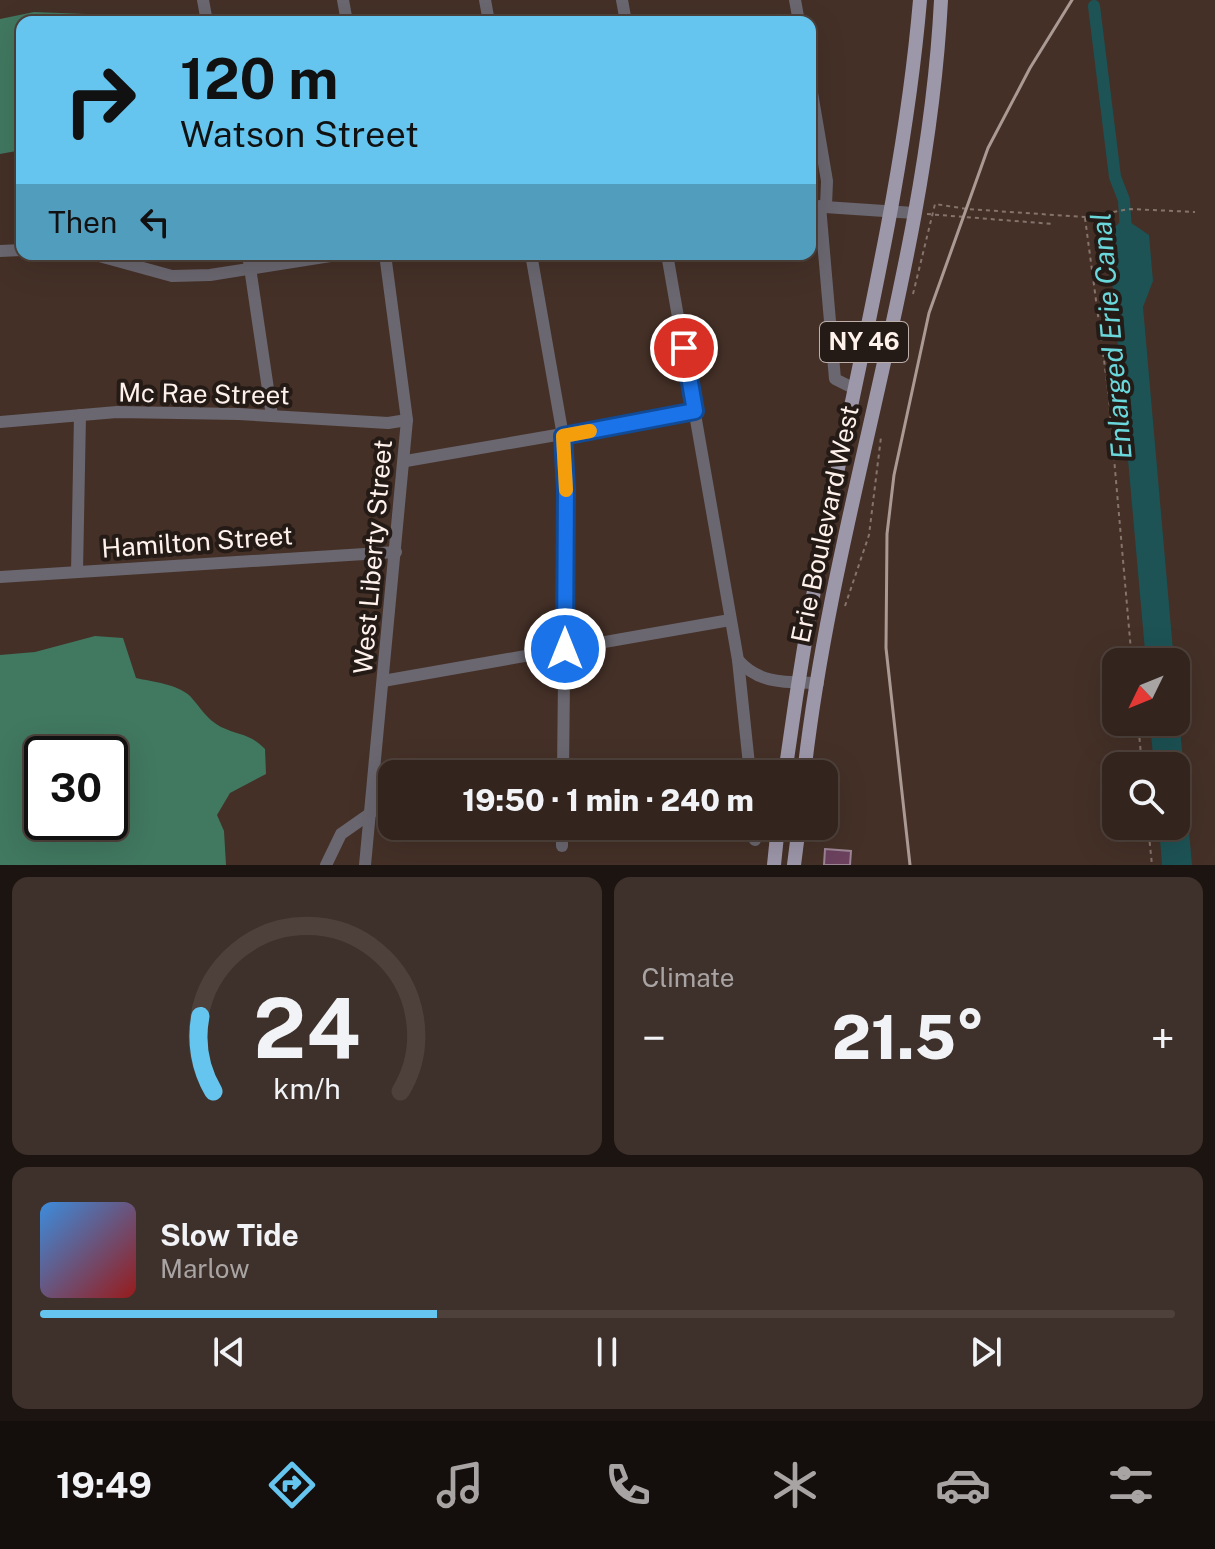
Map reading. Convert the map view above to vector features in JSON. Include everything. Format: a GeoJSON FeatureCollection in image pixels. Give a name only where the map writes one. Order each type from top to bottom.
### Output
{"type":"FeatureCollection","features":[{"type":"Feature","properties":{"kind":"main road","name":"Erie Boulevard West"},"geometry":{"type":"LineString","coordinates":[[787,760],[798,682],[892,212],[912,88],[920,0]]}},
{"type":"Feature","properties":{"kind":"main road","name":"Erie Boulevard West"},"geometry":{"type":"LineString","coordinates":[[806,760],[831,604],[914,213],[930,122],[941,0]]}},
{"type":"Feature","properties":{"kind":"main road"},"geometry":{"type":"LineString","coordinates":[[774,865],[777,840]]}},
{"type":"Feature","properties":{"kind":"main road"},"geometry":{"type":"LineString","coordinates":[[794,865],[797,840]]}},
{"type":"Feature","properties":{"kind":"street"},"geometry":{"type":"LineString","coordinates":[[816,116],[827,181],[819,206],[835,379],[855,389]]}},
{"type":"Feature","properties":{"kind":"street"},"geometry":{"type":"LineString","coordinates":[[819,206],[914,213]]}},
{"type":"Feature","properties":{"kind":"street"},"geometry":{"type":"LineString","coordinates":[[114,260],[172,276],[252,270],[309,260]]}},
{"type":"Feature","properties":{"kind":"street"},"geometry":{"type":"LineString","coordinates":[[250,260],[272,416]]}},
{"type":"Feature","properties":{"kind":"street","name":"West Liberty Street"},"geometry":{"type":"LineString","coordinates":[[365,865],[406,461],[407,420],[386,260]]}},
{"type":"Feature","properties":{"kind":"street"},"geometry":{"type":"LineString","coordinates":[[532,260],[563,436],[566,489],[563,760]]}},
{"type":"Feature","properties":{"kind":"street"},"geometry":{"type":"LineString","coordinates":[[668,260],[738,660],[749,760]]}},
{"type":"Feature","properties":{"kind":"street"},"geometry":{"type":"LineString","coordinates":[[406,461],[695,411]]}},
{"type":"Feature","properties":{"kind":"street","name":"Mc Rae Street"},"geometry":{"type":"LineString","coordinates":[[0,422],[117,412],[388,423],[407,420]]}},
{"type":"Feature","properties":{"kind":"street"},"geometry":{"type":"LineString","coordinates":[[77,572],[80,415]]}},
{"type":"Feature","properties":{"kind":"street","name":"Hamilton Street"},"geometry":{"type":"LineString","coordinates":[[0,577],[396,552]]}},
{"type":"Feature","properties":{"kind":"street"},"geometry":{"type":"LineString","coordinates":[[383,681],[730,620]]}},
{"type":"Feature","properties":{"kind":"street"},"geometry":{"type":"LineString","coordinates":[[738,660],[758,677],[818,683]]}},
{"type":"Feature","properties":{"kind":"street"},"geometry":{"type":"LineString","coordinates":[[326,865],[341,834],[371,813]]}},
{"type":"Feature","properties":{"kind":"street"},"geometry":{"type":"LineString","coordinates":[[562,840],[562,846]]}},
{"type":"Feature","properties":{"kind":"path"},"geometry":{"type":"LineString","coordinates":[[912,298],[935,204],[1084,217],[1130,209],[1195,212]]}},
{"type":"Feature","properties":{"kind":"path"},"geometry":{"type":"LineString","coordinates":[[914,213],[1053,224]]}},
{"type":"Feature","properties":{"kind":"path"},"geometry":{"type":"LineString","coordinates":[[1084,217],[1108,390],[1131,648]]}},
{"type":"Feature","properties":{"kind":"path"},"geometry":{"type":"LineString","coordinates":[[841,617],[869,535],[882,432]]}},
{"type":"Feature","properties":{"kind":"path"},"geometry":{"type":"LineString","coordinates":[[1149,840],[1152,865]]}},
{"type":"Feature","properties":{"kind":"green space"},"geometry":{"type":"Polygon","coordinates":[[[34,12],[112,16],[16,16],[16,151],[0,154],[0,19],[34,12]]]}},
{"type":"Feature","properties":{"kind":"green space"},"geometry":{"type":"Polygon","coordinates":[[[95,636],[123,638],[136,678],[185,692],[216,724],[249,737],[265,749],[266,774],[230,793],[217,815],[224,831],[226,865],[0,865],[0,655],[35,652],[95,636]]]}},
{"type":"Feature","properties":{"kind":"water"},"geometry":{"type":"Polygon","coordinates":[[[1124,218],[1149,235],[1153,281],[1143,307],[1173,648],[1145,648],[1108,234],[1124,218]]]}},
{"type":"Feature","properties":{"kind":"water"},"geometry":{"type":"Polygon","coordinates":[[[1151,736],[1181,736],[1182,752],[1153,752],[1151,736]]]}},
{"type":"Feature","properties":{"kind":"water"},"geometry":{"type":"Polygon","coordinates":[[[1160,840],[1190,840],[1192,865],[1162,865],[1160,840]]]}},
{"type":"Feature","properties":{"kind":"building"},"geometry":{"type":"Polygon","coordinates":[[[825,849],[851,851],[850,865],[824,865],[825,849]]]}},
{"type":"Feature","properties":{"kind":"waterway","name":"Enlarged Erie Canal"},"geometry":{"type":"LineString","coordinates":[[1094,6],[1115,177],[1124,200],[1126,232]]}},
{"type":"Feature","properties":{"kind":"railway"},"geometry":{"type":"LineString","coordinates":[[910,865],[886,648],[887,534],[894,475],[929,313],[988,148],[1030,68],[1072,0]]}},
{"type":"Feature","properties":{"kind":"slow traffic"},"geometry":{"type":"LineString","coordinates":[[566,490],[563,436],[590,431]]}},
{"type":"Feature","properties":{"kind":"route"},"geometry":{"type":"LineString","coordinates":[[565,649],[566,489],[563,436],[695,411],[684,348]]}}]}
